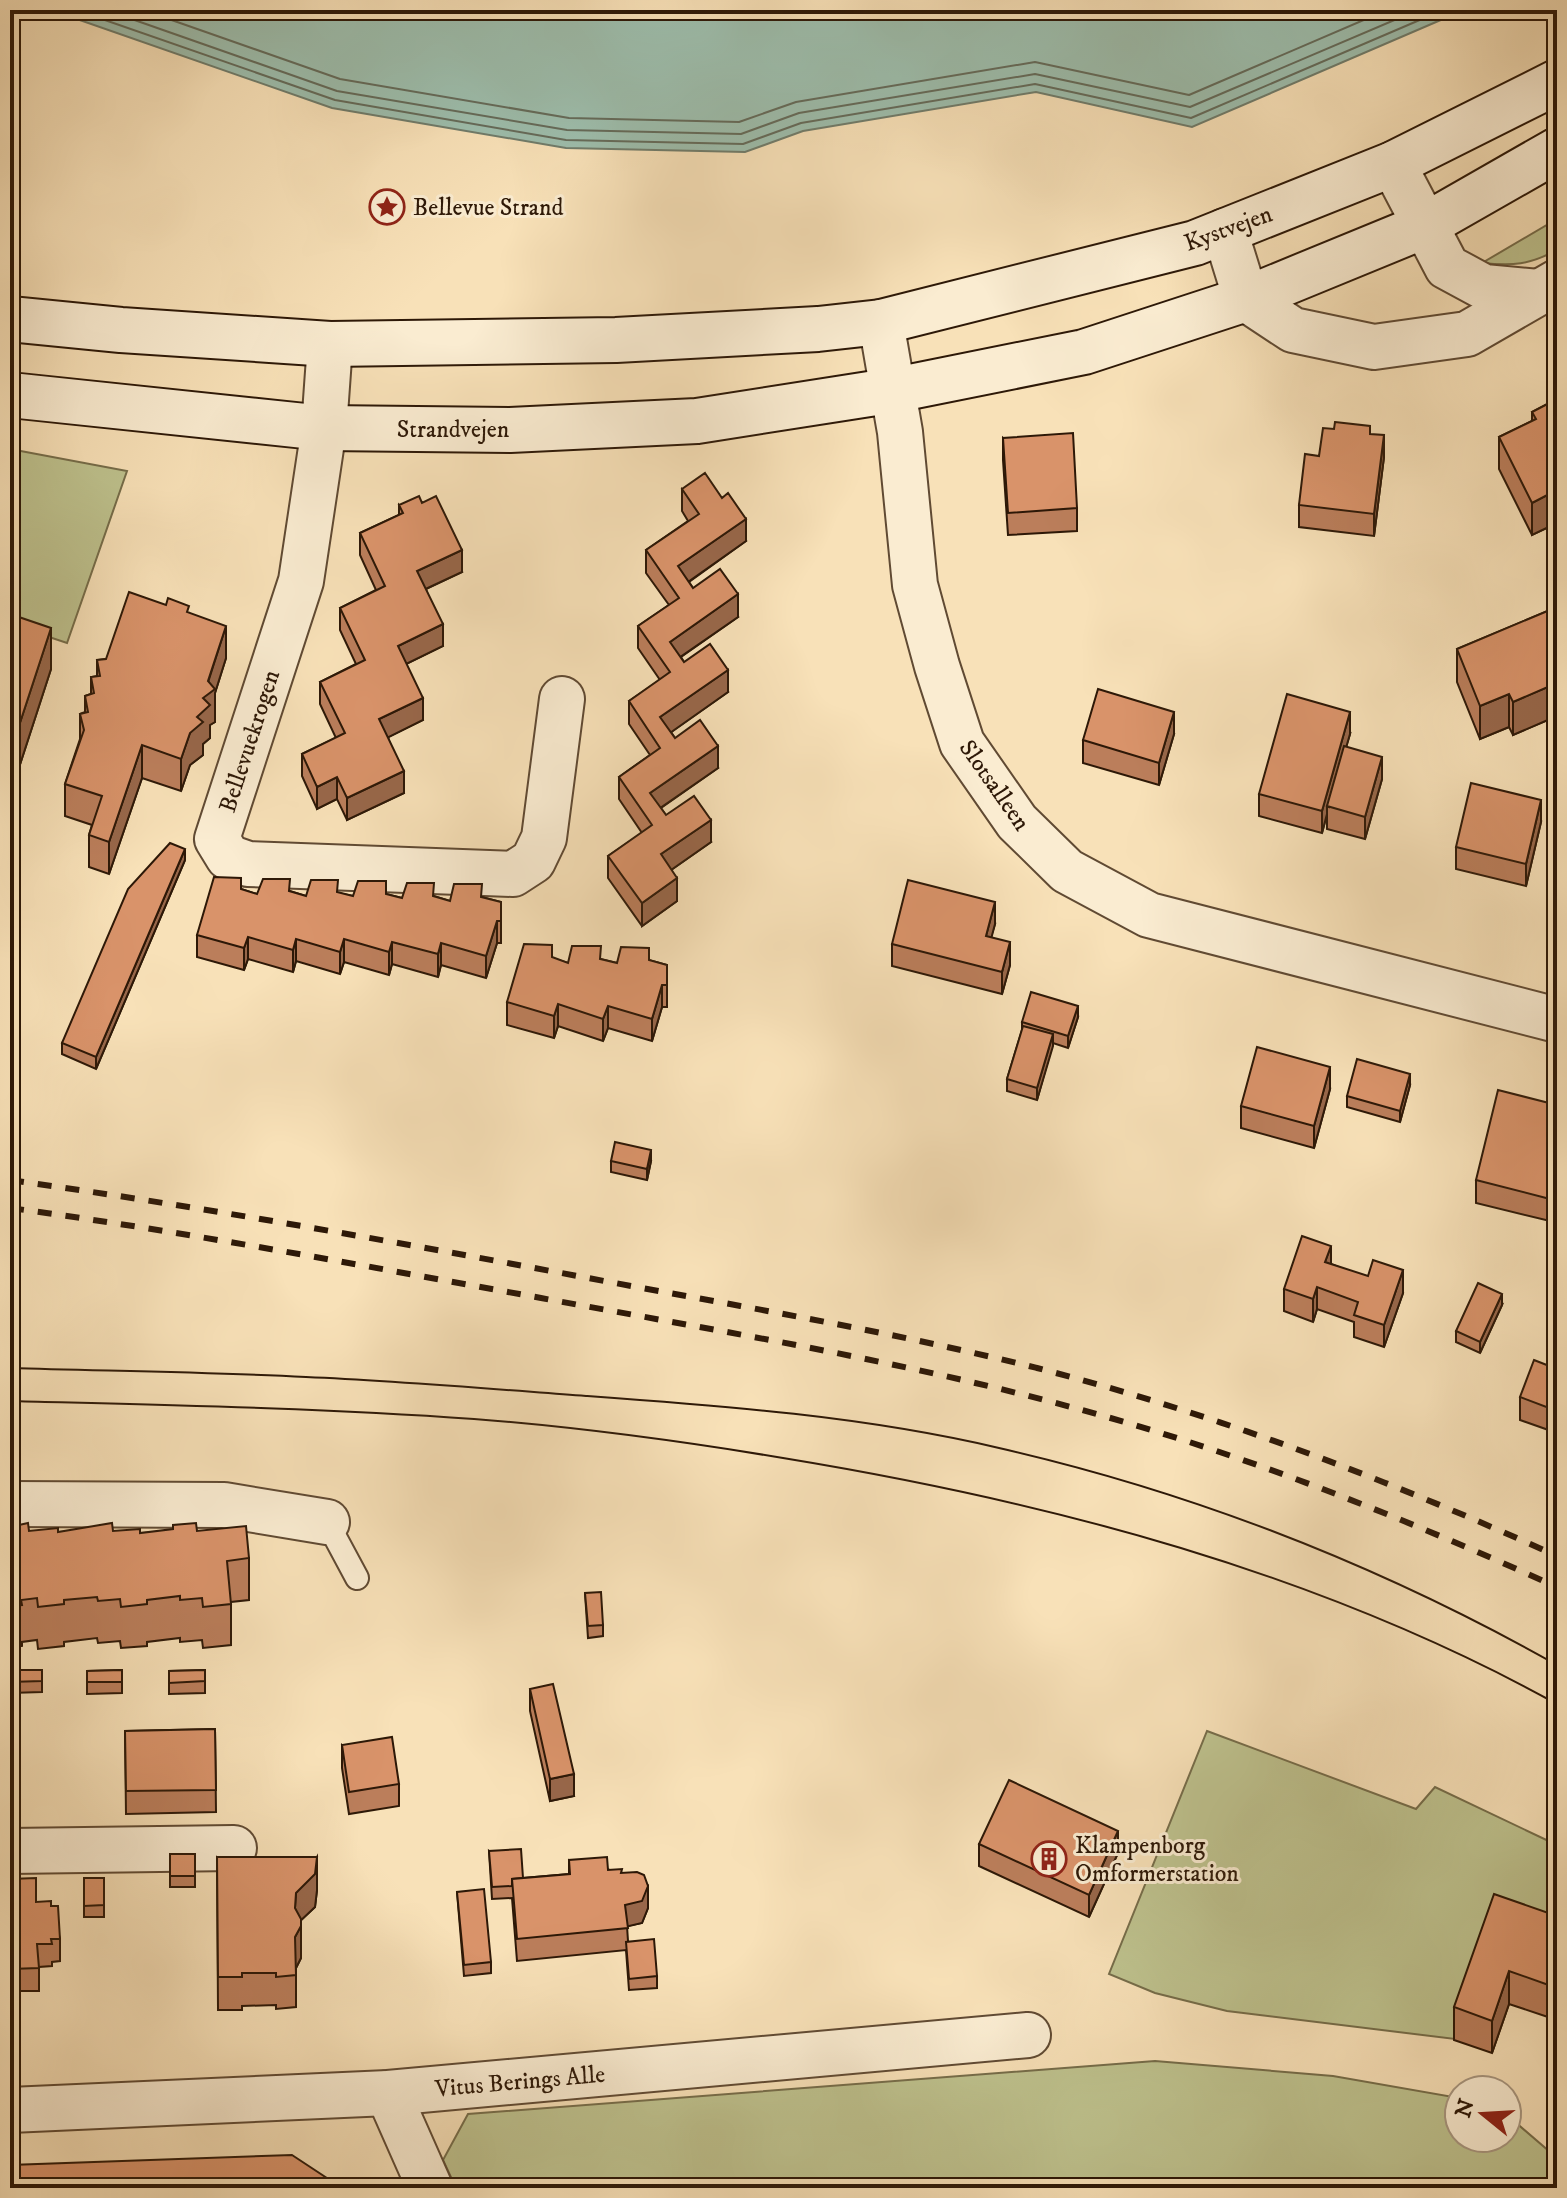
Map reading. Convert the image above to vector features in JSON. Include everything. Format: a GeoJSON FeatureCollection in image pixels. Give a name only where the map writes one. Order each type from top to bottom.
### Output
{"type":"FeatureCollection","features":[{"type":"Feature","properties":{"kind":"street","name":"Kystvejen"},"geometry":{"type":"LineString","coordinates":[[881,322],[1195,243],[1393,164],[1557,82]]}},
{"type":"Feature","properties":{"kind":"street"},"geometry":{"type":"LineString","coordinates":[[895,390],[1084,352],[1246,299],[1424,226],[1557,150]]}},
{"type":"Feature","properties":{"kind":"street"},"geometry":{"type":"LineString","coordinates":[[1393,164],[1447,267],[1484,287],[1547,287]]}},
{"type":"Feature","properties":{"kind":"street"},"geometry":{"type":"LineString","coordinates":[[1225,231],[1246,299],[1293,330],[1374,347],[1467,334],[1547,287]]}},
{"type":"Feature","properties":{"kind":"street"},"geometry":{"type":"LineString","coordinates":[[10,319],[330,344],[616,340],[818,329],[881,322]]}},
{"type":"Feature","properties":{"kind":"street","name":"Slotsalleen"},"geometry":{"type":"LineString","coordinates":[[881,322],[895,390],[915,585],[937,666],[962,743],[1017,822],[1067,871],[1149,915],[1557,1020]]}},
{"type":"Feature","properties":{"kind":"street","name":"Bellevuekrogen"},"geometry":{"type":"LineString","coordinates":[[330,344],[324,428],[301,581],[217,839],[228,857],[248,864],[513,874],[533,861],[544,838],[562,699]]}},
{"type":"Feature","properties":{"kind":"street","name":"Strandvejen"},"geometry":{"type":"LineString","coordinates":[[10,395],[324,428],[510,430],[697,421],[895,390]]}},
{"type":"Feature","properties":{"kind":"street"},"geometry":{"type":"LineString","coordinates":[[10,1504],[224,1505],[327,1522]]}},
{"type":"Feature","properties":{"kind":"street"},"geometry":{"type":"LineString","coordinates":[[10,1851],[234,1848]]}},
{"type":"Feature","properties":{"kind":"street","name":"Vitus Berings Alle"},"geometry":{"type":"LineString","coordinates":[[10,2110],[388,2093],[1028,2035]]}},
{"type":"Feature","properties":{"kind":"street"},"geometry":{"type":"LineString","coordinates":[[388,2093],[430,2188]]}},
{"type":"Feature","properties":{"kind":"lane"},"geometry":{"type":"LineString","coordinates":[[327,1522],[357,1578]]}},
{"type":"Feature","properties":{"kind":"green space"},"geometry":{"type":"Polygon","coordinates":[[[1557,219],[1557,250],[1521,263],[1482,263],[1557,219]]]}},
{"type":"Feature","properties":{"kind":"green space"},"geometry":{"type":"Polygon","coordinates":[[[10,449],[127,471],[67,643],[10,624],[10,449]]]}},
{"type":"Feature","properties":{"kind":"green space"},"geometry":{"type":"Polygon","coordinates":[[[1207,1731],[1416,1809],[1435,1787],[1557,1845],[1557,1947],[1455,2039],[1227,2011],[1155,1993],[1109,1974],[1207,1731]]]}},
{"type":"Feature","properties":{"kind":"green space"},"geometry":{"type":"Polygon","coordinates":[[[1155,2061],[1333,2076],[1443,2095],[1443,2154],[1523,2154],[1523,2129],[1557,2158],[1557,2188],[456,2188],[443,2160],[468,2114],[1155,2061]]]}},
{"type":"Feature","properties":{"kind":"water"},"geometry":{"type":"Polygon","coordinates":[[[51,10],[1464,10],[1192,127],[1036,92],[803,131],[745,152],[566,148],[332,108],[51,10]]]}},
{"type":"Feature","properties":{"kind":"building"},"geometry":{"type":"Polygon","coordinates":[[[1557,399],[1557,490],[1532,503],[1499,437],[1536,419],[1532,412],[1557,399]]]}},
{"type":"Feature","properties":{"kind":"building"},"geometry":{"type":"Polygon","coordinates":[[[1335,422],[1370,426],[1370,434],[1384,435],[1374,514],[1299,505],[1305,454],[1319,456],[1323,428],[1334,429],[1335,422]]]}},
{"type":"Feature","properties":{"kind":"building"},"geometry":{"type":"Polygon","coordinates":[[[1073,433],[1077,508],[1008,513],[1003,438],[1073,433]]]}},
{"type":"Feature","properties":{"kind":"building"},"geometry":{"type":"Polygon","coordinates":[[[705,473],[722,498],[728,493],[746,519],[678,566],[693,588],[720,569],[738,594],[670,642],[684,662],[710,644],[728,670],[660,717],[675,738],[700,720],[718,746],[650,793],[666,815],[694,796],[711,820],[661,854],[677,878],[642,903],[608,856],[652,825],[619,777],[660,748],[629,701],[670,672],[638,626],[679,598],[646,550],[699,514],[682,489],[705,473]]]}},
{"type":"Feature","properties":{"kind":"building"},"geometry":{"type":"Polygon","coordinates":[[[419,496],[422,503],[436,496],[462,550],[417,571],[443,624],[398,646],[423,698],[379,719],[404,771],[347,798],[337,777],[317,787],[302,754],[345,733],[320,682],[365,660],[340,608],[385,586],[360,533],[403,513],[399,505],[419,496]]]}},
{"type":"Feature","properties":{"kind":"building"},"geometry":{"type":"Polygon","coordinates":[[[129,592],[166,605],[168,598],[189,606],[187,612],[226,626],[208,681],[215,689],[203,698],[210,705],[197,717],[203,722],[190,733],[181,759],[142,745],[109,842],[89,835],[102,796],[65,784],[84,730],[80,714],[88,712],[85,696],[94,693],[91,677],[100,676],[97,660],[106,659],[129,592]]]}},
{"type":"Feature","properties":{"kind":"building"},"geometry":{"type":"Polygon","coordinates":[[[1557,607],[1557,683],[1513,702],[1509,694],[1480,706],[1457,649],[1557,607]]]}},
{"type":"Feature","properties":{"kind":"building"},"geometry":{"type":"Polygon","coordinates":[[[10,614],[51,628],[14,741],[10,740],[10,657],[13,648],[10,647],[10,614]]]}},
{"type":"Feature","properties":{"kind":"building"},"geometry":{"type":"Polygon","coordinates":[[[1098,689],[1174,712],[1159,763],[1083,740],[1098,689]]]}},
{"type":"Feature","properties":{"kind":"building"},"geometry":{"type":"Polygon","coordinates":[[[1287,694],[1350,712],[1322,811],[1259,794],[1287,694]]]}},
{"type":"Feature","properties":{"kind":"building"},"geometry":{"type":"Polygon","coordinates":[[[1344,746],[1382,757],[1365,817],[1327,806],[1344,746]]]}},
{"type":"Feature","properties":{"kind":"building"},"geometry":{"type":"Polygon","coordinates":[[[1471,783],[1541,800],[1526,864],[1456,847],[1471,783]]]}},
{"type":"Feature","properties":{"kind":"building"},"geometry":{"type":"Polygon","coordinates":[[[170,843],[185,849],[96,1057],[62,1043],[128,889],[170,843]]]}},
{"type":"Feature","properties":{"kind":"building"},"geometry":{"type":"Polygon","coordinates":[[[214,877],[241,878],[241,889],[257,894],[263,879],[290,879],[289,891],[306,896],[311,880],[338,880],[337,892],[353,896],[358,881],[386,881],[386,894],[402,898],[407,883],[434,883],[433,896],[450,901],[454,884],[482,884],[481,897],[501,902],[501,921],[497,921],[486,956],[441,943],[438,954],[392,942],[389,952],[344,939],[340,952],[296,939],[293,950],[248,937],[244,948],[197,935],[214,877]]]}},
{"type":"Feature","properties":{"kind":"building"},"geometry":{"type":"Polygon","coordinates":[[[908,880],[995,902],[986,936],[1010,942],[1002,972],[892,944],[908,880]]]}},
{"type":"Feature","properties":{"kind":"building"},"geometry":{"type":"Polygon","coordinates":[[[524,944],[552,945],[552,957],[568,963],[572,946],[601,946],[600,959],[617,963],[621,947],[649,948],[649,960],[667,965],[667,985],[662,985],[652,1019],[608,1006],[603,1019],[558,1004],[554,1016],[507,1002],[524,944]]]}},
{"type":"Feature","properties":{"kind":"building"},"geometry":{"type":"Polygon","coordinates":[[[1031,992],[1078,1006],[1068,1036],[1022,1022],[1031,992]]]}},
{"type":"Feature","properties":{"kind":"building"},"geometry":{"type":"Polygon","coordinates":[[[1023,1026],[1053,1034],[1037,1088],[1007,1079],[1023,1026]]]}},
{"type":"Feature","properties":{"kind":"building"},"geometry":{"type":"Polygon","coordinates":[[[1257,1047],[1330,1067],[1314,1126],[1241,1106],[1257,1047]]]}},
{"type":"Feature","properties":{"kind":"building"},"geometry":{"type":"Polygon","coordinates":[[[1357,1059],[1410,1074],[1400,1111],[1347,1096],[1357,1059]]]}},
{"type":"Feature","properties":{"kind":"building"},"geometry":{"type":"Polygon","coordinates":[[[1498,1090],[1557,1105],[1557,1172],[1550,1199],[1476,1180],[1498,1090]]]}},
{"type":"Feature","properties":{"kind":"building"},"geometry":{"type":"Polygon","coordinates":[[[615,1142],[651,1150],[647,1169],[611,1161],[615,1142]]]}},
{"type":"Feature","properties":{"kind":"building"},"geometry":{"type":"Polygon","coordinates":[[[1302,1236],[1331,1246],[1325,1262],[1368,1276],[1373,1260],[1403,1270],[1384,1325],[1354,1315],[1358,1302],[1317,1287],[1313,1299],[1284,1289],[1302,1236]]]}},
{"type":"Feature","properties":{"kind":"building"},"geometry":{"type":"Polygon","coordinates":[[[1478,1283],[1502,1294],[1480,1342],[1456,1331],[1478,1283]]]}},
{"type":"Feature","properties":{"kind":"building"},"geometry":{"type":"Polygon","coordinates":[[[1534,1360],[1557,1369],[1557,1411],[1520,1397],[1534,1360]]]}},
{"type":"Feature","properties":{"kind":"building"},"geometry":{"type":"Polygon","coordinates":[[[28,1523],[29,1531],[58,1528],[58,1532],[112,1523],[113,1531],[140,1529],[140,1533],[196,1523],[197,1531],[246,1526],[249,1558],[227,1561],[231,1604],[203,1607],[202,1598],[180,1600],[180,1596],[121,1607],[120,1599],[98,1601],[97,1597],[64,1600],[64,1604],[38,1607],[37,1598],[21,1600],[22,1605],[10,1606],[10,1527],[28,1523]]]}},
{"type":"Feature","properties":{"kind":"building"},"geometry":{"type":"Polygon","coordinates":[[[601,1592],[603,1625],[588,1626],[585,1593],[601,1592]]]}},
{"type":"Feature","properties":{"kind":"building"},"geometry":{"type":"Polygon","coordinates":[[[10,1670],[42,1670],[42,1681],[10,1682],[10,1670]]]}},
{"type":"Feature","properties":{"kind":"building"},"geometry":{"type":"Polygon","coordinates":[[[122,1670],[122,1682],[87,1682],[87,1671],[122,1670]]]}},
{"type":"Feature","properties":{"kind":"building"},"geometry":{"type":"Polygon","coordinates":[[[205,1670],[205,1681],[169,1683],[169,1671],[205,1670]]]}},
{"type":"Feature","properties":{"kind":"building"},"geometry":{"type":"Polygon","coordinates":[[[553,1684],[574,1774],[550,1779],[530,1689],[553,1684]]]}},
{"type":"Feature","properties":{"kind":"building"},"geometry":{"type":"Polygon","coordinates":[[[10,1705],[15,1705],[14,1726],[10,1726],[10,1705]]]}},
{"type":"Feature","properties":{"kind":"building"},"geometry":{"type":"Polygon","coordinates":[[[215,1729],[216,1790],[126,1791],[125,1731],[215,1729]]]}},
{"type":"Feature","properties":{"kind":"building"},"geometry":{"type":"Polygon","coordinates":[[[392,1737],[399,1784],[349,1792],[342,1745],[392,1737]]]}},
{"type":"Feature","properties":{"kind":"building","name":"Klampenborg Omformerstation"},"geometry":{"type":"Polygon","coordinates":[[[1009,1780],[1118,1831],[1089,1895],[979,1844],[1009,1780]]]}},
{"type":"Feature","properties":{"kind":"building"},"geometry":{"type":"Polygon","coordinates":[[[521,1849],[523,1878],[512,1879],[512,1886],[492,1887],[489,1851],[521,1849]]]}},
{"type":"Feature","properties":{"kind":"building"},"geometry":{"type":"Polygon","coordinates":[[[170,1854],[195,1854],[195,1876],[170,1876],[170,1854]]]}},
{"type":"Feature","properties":{"kind":"building"},"geometry":{"type":"Polygon","coordinates":[[[217,1857],[317,1857],[315,1874],[296,1893],[295,1908],[301,1926],[295,1937],[296,1975],[276,1977],[276,1973],[242,1973],[242,1977],[218,1977],[217,1857]]]}},
{"type":"Feature","properties":{"kind":"building"},"geometry":{"type":"Polygon","coordinates":[[[607,1857],[608,1870],[637,1872],[644,1875],[648,1886],[642,1901],[625,1905],[628,1928],[517,1939],[512,1879],[570,1874],[569,1860],[607,1857]]]}},
{"type":"Feature","properties":{"kind":"building"},"geometry":{"type":"Polygon","coordinates":[[[36,1878],[36,1902],[51,1901],[51,1906],[58,1906],[60,1939],[51,1939],[52,1944],[37,1944],[39,1968],[10,1969],[10,1879],[36,1878]]]}},
{"type":"Feature","properties":{"kind":"building"},"geometry":{"type":"Polygon","coordinates":[[[84,1878],[104,1878],[104,1905],[84,1906],[84,1878]]]}},
{"type":"Feature","properties":{"kind":"building"},"geometry":{"type":"Polygon","coordinates":[[[484,1889],[491,1962],[464,1965],[457,1892],[484,1889]]]}},
{"type":"Feature","properties":{"kind":"building"},"geometry":{"type":"Polygon","coordinates":[[[1494,1894],[1557,1916],[1557,1988],[1509,1971],[1492,2021],[1454,2007],[1494,1894]]]}},
{"type":"Feature","properties":{"kind":"building"},"geometry":{"type":"Polygon","coordinates":[[[654,1939],[657,1976],[629,1979],[626,1942],[654,1939]]]}},
{"type":"Feature","properties":{"kind":"building"},"geometry":{"type":"Polygon","coordinates":[[[1557,2021],[1557,2044],[1550,2041],[1557,2021]]]}},
{"type":"Feature","properties":{"kind":"building"},"geometry":{"type":"Polygon","coordinates":[[[292,2155],[342,2188],[10,2188],[10,2165],[292,2155]]]}},
{"type":"Feature","properties":{"kind":"tram line"},"geometry":{"type":"LineString","coordinates":[[10,1368],[269,1375],[446,1385],[741,1408],[845,1420],[948,1437],[1145,1487],[1286,1536],[1423,1596],[1557,1665]]}},
{"type":"Feature","properties":{"kind":"tram line"},"geometry":{"type":"LineString","coordinates":[[10,1401],[300,1410],[513,1422],[706,1446],[883,1476],[1083,1520],[1278,1580],[1373,1616],[1466,1657],[1557,1704]]}},
{"type":"Feature","properties":{"kind":"railway"},"geometry":{"type":"LineString","coordinates":[[10,1180],[227,1213],[444,1251],[869,1331],[1037,1368],[1170,1406],[1301,1451],[1430,1501],[1557,1556]]}},
{"type":"Feature","properties":{"kind":"railway"},"geometry":{"type":"LineString","coordinates":[[10,1208],[276,1250],[754,1337],[896,1365],[1037,1398],[1165,1434],[1279,1473],[1391,1516],[1557,1587]]}},
{"type":"Feature","properties":{"kind":"place","name":"Bellevue Strand"},"geometry":{"type":"Point","coordinates":[387,207]}},
{"type":"Feature","properties":{"kind":"place","name":"Klampenborg Omformerstation"},"geometry":{"type":"Point","coordinates":[1049,1859]}}]}
